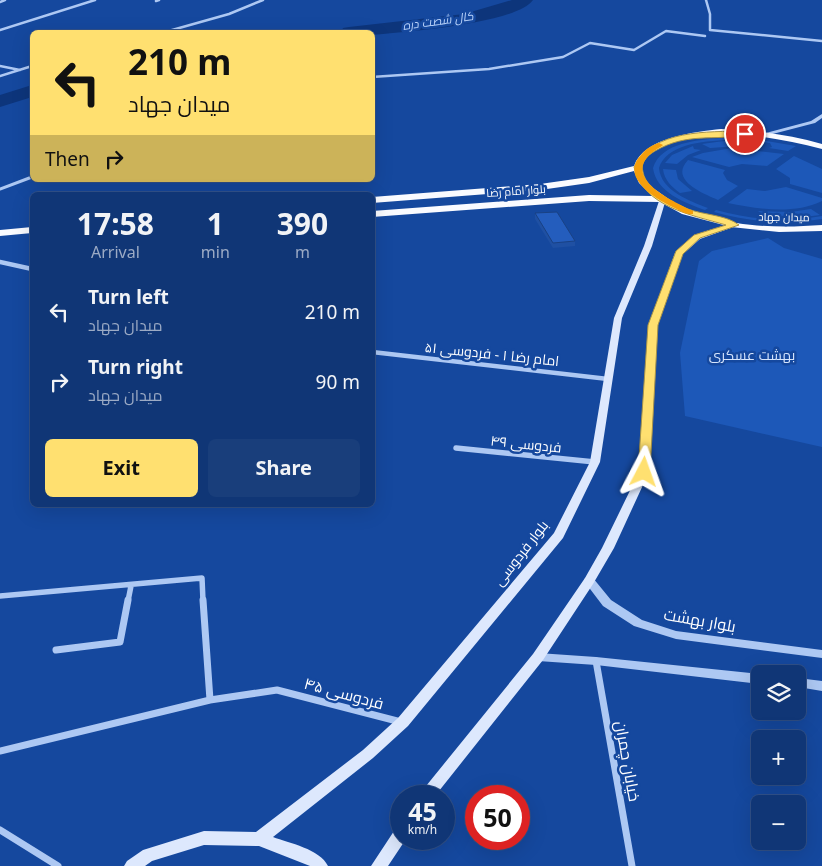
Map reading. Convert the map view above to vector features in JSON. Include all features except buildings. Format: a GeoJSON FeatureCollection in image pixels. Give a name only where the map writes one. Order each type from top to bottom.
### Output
{"type":"FeatureCollection","features":[{"type":"Feature","properties":{"kind":"main road"},"geometry":{"type":"LineString","coordinates":[[638,167],[643,155],[649,150],[677,139],[716,133],[760,135],[822,147]]}},
{"type":"Feature","properties":{"kind":"main road","name":"میدان جهاد"},"geometry":{"type":"LineString","coordinates":[[638,167],[640,180],[645,186],[662,199],[694,214],[735,225],[780,230],[822,228]]}},
{"type":"Feature","properties":{"kind":"main road","name":"بلوار امام رضا"},"geometry":{"type":"LineString","coordinates":[[375,200],[540,187],[589,180],[638,167]]}},
{"type":"Feature","properties":{"kind":"main road","name":"بلوار امام رضا"},"geometry":{"type":"LineString","coordinates":[[375,214],[590,198],[662,199]]}},
{"type":"Feature","properties":{"kind":"main road","name":"بلوار فردوسی"},"geometry":{"type":"LineString","coordinates":[[259,839],[368,754],[403,722],[558,536],[595,462],[618,318],[648,246],[662,199]]}},
{"type":"Feature","properties":{"kind":"main road"},"geometry":{"type":"LineString","coordinates":[[436,785],[538,657],[589,581],[608,548],[644,472],[653,325],[679,253],[697,237],[735,225]]}},
{"type":"Feature","properties":{"kind":"main road"},"geometry":{"type":"LineString","coordinates":[[0,233],[30,230]]}},
{"type":"Feature","properties":{"kind":"main road"},"geometry":{"type":"LineString","coordinates":[[0,240],[30,238]]}},
{"type":"Feature","properties":{"kind":"main road"},"geometry":{"type":"LineString","coordinates":[[132,866],[148,855],[204,838],[259,839],[313,859],[320,866]]}},
{"type":"Feature","properties":{"kind":"main road"},"geometry":{"type":"LineString","coordinates":[[378,866],[390,849]]}},
{"type":"Feature","properties":{"kind":"street"},"geometry":{"type":"LineString","coordinates":[[0,2],[5,0]]}},
{"type":"Feature","properties":{"kind":"street"},"geometry":{"type":"LineString","coordinates":[[0,30],[95,0]]}},
{"type":"Feature","properties":{"kind":"street"},"geometry":{"type":"LineString","coordinates":[[172,30],[229,14],[263,0]]}},
{"type":"Feature","properties":{"kind":"street"},"geometry":{"type":"LineString","coordinates":[[706,0],[710,14],[710,30],[822,41]]}},
{"type":"Feature","properties":{"kind":"street"},"geometry":{"type":"LineString","coordinates":[[375,78],[489,69],[563,57],[590,43],[634,50],[666,31],[705,36]]}},
{"type":"Feature","properties":{"kind":"street"},"geometry":{"type":"LineString","coordinates":[[0,66],[20,70]]}},
{"type":"Feature","properties":{"kind":"street"},"geometry":{"type":"LineString","coordinates":[[0,76],[30,67]]}},
{"type":"Feature","properties":{"kind":"street"},"geometry":{"type":"LineString","coordinates":[[760,135],[813,122],[822,116]]}},
{"type":"Feature","properties":{"kind":"street"},"geometry":{"type":"LineString","coordinates":[[0,189],[30,178]]}},
{"type":"Feature","properties":{"kind":"street"},"geometry":{"type":"LineString","coordinates":[[0,262],[30,269]]}},
{"type":"Feature","properties":{"kind":"street","name":"امام رضا ۱ - فردوسی ۵۱"},"geometry":{"type":"LineString","coordinates":[[375,352],[608,379]]}},
{"type":"Feature","properties":{"kind":"street","name":"فردوسی ۴۹"},"geometry":{"type":"LineString","coordinates":[[456,448],[595,462]]}},
{"type":"Feature","properties":{"kind":"street"},"geometry":{"type":"LineString","coordinates":[[0,596],[131,586],[202,578],[210,700],[0,751]]}},
{"type":"Feature","properties":{"kind":"street","name":"بلوار بهشت"},"geometry":{"type":"LineString","coordinates":[[589,581],[607,603],[638,623],[676,635],[822,654]]}},
{"type":"Feature","properties":{"kind":"street"},"geometry":{"type":"LineString","coordinates":[[56,650],[120,642],[131,586]]}},
{"type":"Feature","properties":{"kind":"street"},"geometry":{"type":"LineString","coordinates":[[538,657],[596,661],[751,678]]}},
{"type":"Feature","properties":{"kind":"street","name":"خیابان چمران"},"geometry":{"type":"LineString","coordinates":[[596,661],[632,866]]}},
{"type":"Feature","properties":{"kind":"street"},"geometry":{"type":"LineString","coordinates":[[806,684],[822,686]]}},
{"type":"Feature","properties":{"kind":"street","name":"فردوسی ۴۵"},"geometry":{"type":"LineString","coordinates":[[210,700],[277,690],[403,722]]}},
{"type":"Feature","properties":{"kind":"street"},"geometry":{"type":"LineString","coordinates":[[0,830],[58,866]]}},
{"type":"Feature","properties":{"kind":"green space"},"geometry":{"type":"Polygon","coordinates":[[[721,138],[761,140],[796,146],[788,151],[769,148],[772,147],[770,143],[743,140],[708,141],[691,144],[677,149],[666,157],[659,168],[661,176],[665,183],[678,194],[708,208],[705,210],[689,204],[665,190],[655,176],[653,168],[657,159],[672,148],[682,144],[721,138]]]}},
{"type":"Feature","properties":{"kind":"green space"},"geometry":{"type":"Polygon","coordinates":[[[724,141],[757,142],[754,144],[756,147],[710,148],[702,144],[724,141]]]}},
{"type":"Feature","properties":{"kind":"green space"},"geometry":{"type":"Polygon","coordinates":[[[693,146],[694,149],[701,150],[688,155],[677,164],[665,163],[672,155],[693,146]]]}},
{"type":"Feature","properties":{"kind":"green space"},"geometry":{"type":"Polygon","coordinates":[[[732,148],[784,154],[767,166],[742,164],[729,167],[692,157],[732,148]]]}},
{"type":"Feature","properties":{"kind":"green space"},"geometry":{"type":"Polygon","coordinates":[[[794,156],[822,169],[822,193],[790,184],[790,178],[776,169],[794,156]]]}},
{"type":"Feature","properties":{"kind":"green space"},"geometry":{"type":"Polygon","coordinates":[[[688,160],[725,170],[723,173],[727,180],[738,186],[718,200],[696,190],[685,180],[682,174],[683,167],[688,160]]]}},
{"type":"Feature","properties":{"kind":"green space"},"geometry":{"type":"Polygon","coordinates":[[[663,169],[676,170],[678,179],[692,191],[680,193],[671,186],[663,169]]]}},
{"type":"Feature","properties":{"kind":"green space"},"geometry":{"type":"Polygon","coordinates":[[[786,187],[822,198],[822,201],[799,208],[775,210],[728,203],[747,189],[765,191],[786,187]]]}},
{"type":"Feature","properties":{"kind":"green space"},"geometry":{"type":"Polygon","coordinates":[[[811,209],[820,215],[790,218],[759,217],[762,214],[758,211],[790,212],[811,209]]]}},
{"type":"Feature","properties":{"kind":"green space"},"geometry":{"type":"Polygon","coordinates":[[[716,210],[756,218],[796,219],[822,216],[822,219],[768,222],[714,212],[716,210]]]}},
{"type":"Feature","properties":{"kind":"green space","name":"بهشت عسکری"},"geometry":{"type":"Polygon","coordinates":[[[768,238],[784,248],[822,259],[822,447],[685,416],[680,353],[699,261],[712,251],[768,238]]]}},
{"type":"Feature","properties":{"kind":"waterway","name":"کال شصت دره"},"geometry":{"type":"LineString","coordinates":[[371,30],[464,19],[508,8],[525,0]]}},
{"type":"Feature","properties":{"kind":"waterway","name":"کال شصت دره"},"geometry":{"type":"LineString","coordinates":[[0,101],[30,92]]}},
{"type":"Feature","properties":{"kind":"slow traffic"},"geometry":{"type":"LineString","coordinates":[[659,145],[643,155],[638,167],[640,180],[652,193],[673,206],[690,212]]}},
{"type":"Feature","properties":{"kind":"route"},"geometry":{"type":"LineString","coordinates":[[644,472],[653,325],[679,253],[697,237],[735,225],[673,206],[652,193],[645,186],[640,180],[638,167],[643,155],[666,142],[702,134],[745,134]]}}]}
